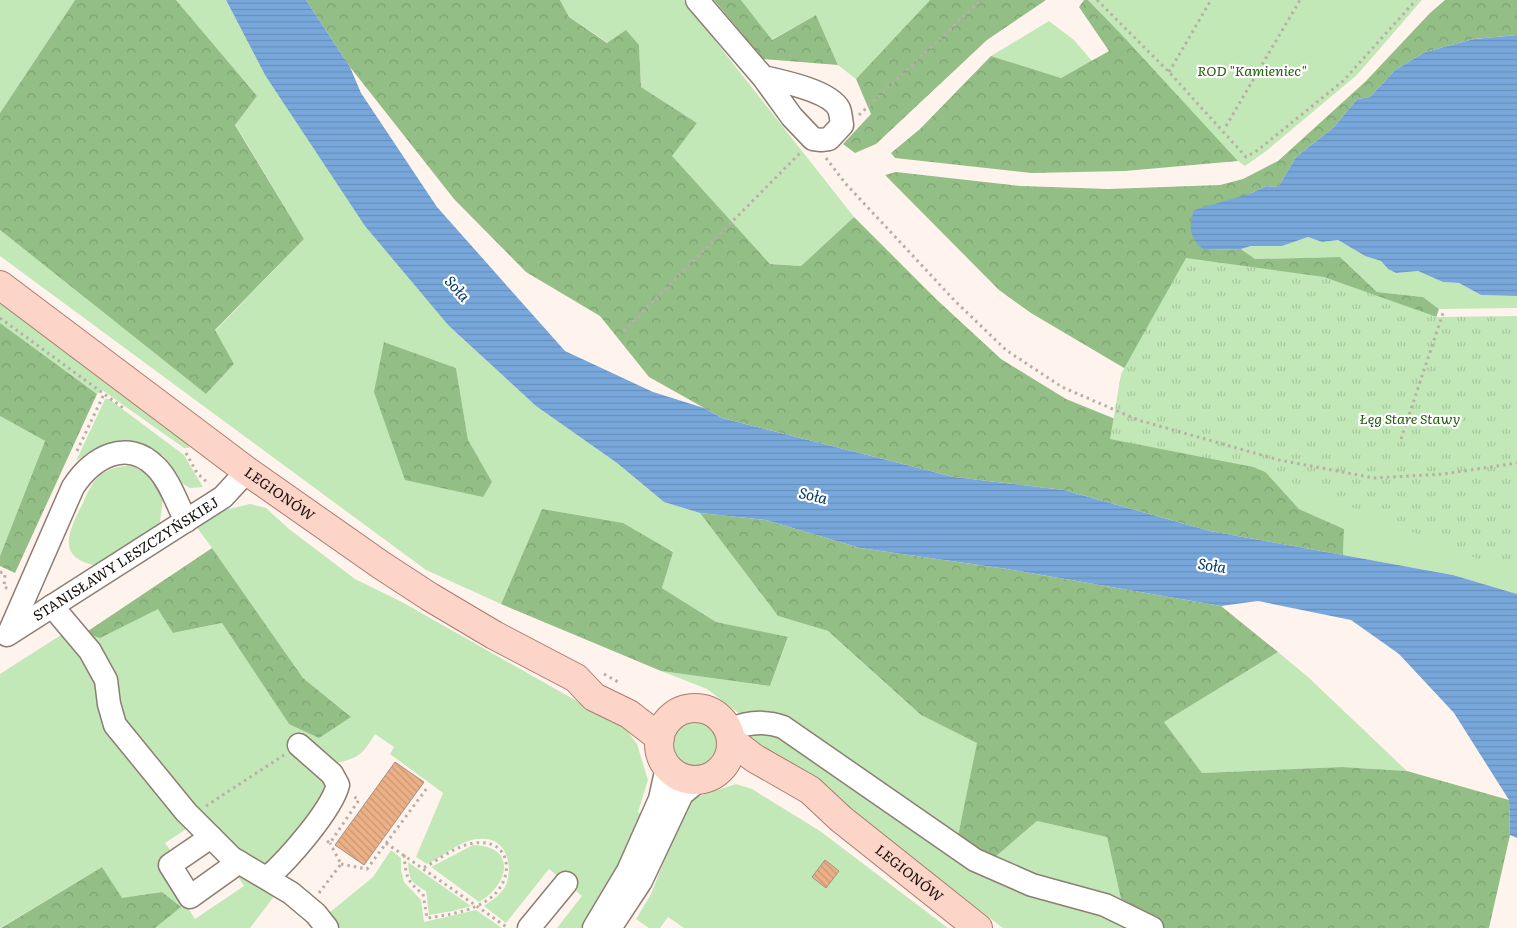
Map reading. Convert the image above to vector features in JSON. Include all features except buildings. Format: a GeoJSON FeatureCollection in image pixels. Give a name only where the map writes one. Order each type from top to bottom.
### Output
{"type":"FeatureCollection","features":[{"type":"Feature","properties":{"kind":"main road","name":"LEGIONÓW"},"geometry":{"type":"LineString","coordinates":[[0,285],[247,471],[430,598],[576,678],[594,697],[628,714],[666,727]]}},
{"type":"Feature","properties":{"kind":"main road"},"geometry":{"type":"LineString","coordinates":[[704,708],[714,712],[723,720],[730,735],[731,752],[726,763],[709,776],[687,779],[676,775],[667,767],[659,748],[666,727],[687,709],[704,708]]}},
{"type":"Feature","properties":{"kind":"main road","name":"LEGIONÓW"},"geometry":{"type":"LineString","coordinates":[[730,735],[754,758],[810,790],[841,819],[978,928]]}},
{"type":"Feature","properties":{"kind":"main road","name":"LEGIONÓW"},"geometry":{"type":"LineString","coordinates":[[709,776],[749,772],[841,819]]}},
{"type":"Feature","properties":{"kind":"street"},"geometry":{"type":"LineString","coordinates":[[697,0],[763,77],[792,117],[813,139],[830,139],[842,125],[838,108],[824,96],[796,85],[763,77]]}},
{"type":"Feature","properties":{"kind":"street"},"geometry":{"type":"LineString","coordinates":[[5,636],[73,487],[82,474],[101,459],[113,454],[131,453],[147,460],[163,476],[186,521]]}},
{"type":"Feature","properties":{"kind":"street","name":"STANISŁAWY LESZCZYŃSKIEJ"},"geometry":{"type":"LineString","coordinates":[[5,636],[223,497],[247,471]]}},
{"type":"Feature","properties":{"kind":"street"},"geometry":{"type":"LineString","coordinates":[[52,606],[90,651],[106,680],[109,704],[115,725],[190,816],[232,858],[285,888],[316,914],[326,928]]}},
{"type":"Feature","properties":{"kind":"street"},"geometry":{"type":"LineString","coordinates":[[730,735],[741,725],[757,722],[783,727],[975,860],[1032,885],[1105,905],[1152,928]]}},
{"type":"Feature","properties":{"kind":"street"},"geometry":{"type":"LineString","coordinates":[[267,878],[283,864],[328,806],[335,795],[338,785],[332,774],[299,745]]}},
{"type":"Feature","properties":{"kind":"street"},"geometry":{"type":"LineString","coordinates":[[594,928],[628,871],[660,799],[667,767]]}},
{"type":"Feature","properties":{"kind":"street"},"geometry":{"type":"LineString","coordinates":[[610,928],[642,881],[682,794],[709,776]]}},
{"type":"Feature","properties":{"kind":"street"},"geometry":{"type":"LineString","coordinates":[[211,837],[170,865],[190,897],[239,862]]}},
{"type":"Feature","properties":{"kind":"street"},"geometry":{"type":"LineString","coordinates":[[529,928],[566,882]]}},
{"type":"Feature","properties":{"kind":"path"},"geometry":{"type":"LineString","coordinates":[[841,120],[860,115],[981,0]]}},
{"type":"Feature","properties":{"kind":"path"},"geometry":{"type":"LineString","coordinates":[[1098,0],[1169,72],[1246,157],[1258,150],[1343,80],[1416,0]]}},
{"type":"Feature","properties":{"kind":"path"},"geometry":{"type":"LineString","coordinates":[[1169,72],[1211,0]]}},
{"type":"Feature","properties":{"kind":"path"},"geometry":{"type":"LineString","coordinates":[[1226,126],[1300,0]]}},
{"type":"Feature","properties":{"kind":"path"},"geometry":{"type":"LineString","coordinates":[[624,331],[813,139],[830,165],[845,183],[962,307],[1006,350],[1062,387],[1138,420],[1280,460],[1374,478],[1444,474],[1517,463]]}},
{"type":"Feature","properties":{"kind":"path"},"geometry":{"type":"LineString","coordinates":[[1401,439],[1444,310]]}},
{"type":"Feature","properties":{"kind":"path"},"geometry":{"type":"LineString","coordinates":[[0,572],[5,574],[4,587],[14,591]]}},
{"type":"Feature","properties":{"kind":"path"},"geometry":{"type":"LineString","coordinates":[[190,816],[299,745]]}},
{"type":"Feature","properties":{"kind":"path"},"geometry":{"type":"LineString","coordinates":[[341,864],[367,868],[427,788]]}},
{"type":"Feature","properties":{"kind":"path"},"geometry":{"type":"LineString","coordinates":[[404,855],[406,876],[409,882],[423,894],[426,918],[450,914],[477,906],[490,899],[501,887],[505,878],[507,864],[504,854],[497,847],[484,842],[472,843],[454,850],[423,868]]}},
{"type":"Feature","properties":{"kind":"path"},"geometry":{"type":"LineString","coordinates":[[330,843],[341,864]]}},
{"type":"Feature","properties":{"kind":"path"},"geometry":{"type":"LineString","coordinates":[[386,843],[508,928]]}},
{"type":"Feature","properties":{"kind":"path"},"geometry":{"type":"LineString","coordinates":[[309,908],[341,864]]}},
{"type":"Feature","properties":{"kind":"green space"},"geometry":{"type":"Polygon","coordinates":[[[0,0],[75,0],[0,113],[0,0]]]}},
{"type":"Feature","properties":{"kind":"green space"},"geometry":{"type":"Polygon","coordinates":[[[75,0],[176,0],[257,96],[235,125],[304,239],[215,330],[234,364],[206,394],[0,230],[0,113],[75,0]]]}},
{"type":"Feature","properties":{"kind":"green space"},"geometry":{"type":"Polygon","coordinates":[[[176,0],[226,0],[265,75],[449,326],[536,406],[617,463],[664,502],[700,513],[778,616],[828,631],[921,715],[978,743],[957,841],[741,715],[707,689],[661,671],[770,686],[788,638],[716,622],[662,588],[673,551],[542,509],[501,604],[426,570],[0,256],[0,230],[206,394],[234,364],[215,331],[304,239],[235,124],[257,96],[176,0]],[[384,342],[468,440],[456,368],[384,342]]]}},
{"type":"Feature","properties":{"kind":"green space"},"geometry":{"type":"Polygon","coordinates":[[[306,0],[560,0],[569,17],[607,43],[626,30],[639,45],[641,87],[697,123],[672,156],[770,264],[801,266],[854,217],[936,299],[1001,359],[1066,399],[1135,427],[1261,467],[1299,509],[1344,529],[1343,555],[1210,531],[1064,490],[954,477],[722,418],[649,377],[600,316],[526,272],[454,199],[350,67],[306,0]]]}},
{"type":"Feature","properties":{"kind":"green space"},"geometry":{"type":"Polygon","coordinates":[[[560,0],[683,0],[854,217],[801,266],[770,264],[671,156],[697,123],[641,87],[639,45],[608,43],[569,17],[560,0]]]}},
{"type":"Feature","properties":{"kind":"green space"},"geometry":{"type":"Polygon","coordinates":[[[714,0],[741,0],[772,40],[816,15],[838,65],[763,59],[714,0]]]}},
{"type":"Feature","properties":{"kind":"green space"},"geometry":{"type":"Polygon","coordinates":[[[741,0],[930,0],[856,79],[838,65],[816,15],[771,40],[741,0]]]}},
{"type":"Feature","properties":{"kind":"green space"},"geometry":{"type":"Polygon","coordinates":[[[930,0],[1046,0],[987,40],[876,144],[855,153],[843,144],[871,114],[856,79],[930,0]]]}},
{"type":"Feature","properties":{"kind":"green space"},"geometry":{"type":"Polygon","coordinates":[[[1084,0],[1088,0],[1122,35],[1238,161],[1125,171],[1031,173],[895,158],[891,153],[920,129],[991,56],[1061,78],[1109,51],[1079,7],[1084,0]]]}},
{"type":"Feature","properties":{"kind":"green space","name":"ROD \"Kamieniec\""},"geometry":{"type":"Polygon","coordinates":[[[1088,0],[1422,0],[1357,75],[1265,152],[1245,166],[1238,161],[1088,0]]]}},
{"type":"Feature","properties":{"kind":"green space"},"geometry":{"type":"Polygon","coordinates":[[[1445,0],[1517,0],[1517,35],[1474,39],[1425,52],[1395,70],[1370,97],[1357,99],[1334,127],[1296,157],[1278,187],[1266,186],[1249,194],[1204,250],[1241,249],[1255,259],[1340,257],[1377,292],[1423,297],[1439,309],[1402,419],[1141,378],[1031,313],[999,290],[885,175],[896,172],[1021,186],[1108,189],[1220,185],[1243,179],[1278,161],[1366,81],[1430,13],[1445,0]]]}},
{"type":"Feature","properties":{"kind":"green space"},"geometry":{"type":"Polygon","coordinates":[[[1049,21],[1074,40],[1092,61],[1061,78],[991,56],[1049,21]]]}},
{"type":"Feature","properties":{"kind":"green space"},"geometry":{"type":"Polygon","coordinates":[[[1308,237],[1322,242],[1338,240],[1365,256],[1381,261],[1388,269],[1396,273],[1418,271],[1443,282],[1459,283],[1481,295],[1517,296],[1517,308],[1439,309],[1423,297],[1377,292],[1340,257],[1255,259],[1241,249],[1251,246],[1282,246],[1308,237]]]}},
{"type":"Feature","properties":{"kind":"green space","name":"Łęg Stare Stawy"},"geometry":{"type":"Polygon","coordinates":[[[1186,258],[1324,277],[1437,317],[1517,316],[1517,575],[1253,467],[1110,439],[1121,374],[1186,258]]]}},
{"type":"Feature","properties":{"kind":"green space"},"geometry":{"type":"Polygon","coordinates":[[[0,299],[190,444],[189,448],[184,448],[102,390],[97,394],[0,323],[0,299]]]}},
{"type":"Feature","properties":{"kind":"green space"},"geometry":{"type":"Polygon","coordinates":[[[0,323],[97,394],[15,573],[0,566],[0,556],[45,441],[0,416],[0,323]]]}},
{"type":"Feature","properties":{"kind":"green space"},"geometry":{"type":"Polygon","coordinates":[[[384,342],[456,368],[468,440],[492,482],[483,497],[405,480],[374,392],[384,342]]]}},
{"type":"Feature","properties":{"kind":"green space"},"geometry":{"type":"Polygon","coordinates":[[[105,399],[109,399],[184,455],[203,487],[190,488],[183,484],[164,456],[138,445],[114,443],[95,448],[76,461],[105,399]]]}},
{"type":"Feature","properties":{"kind":"green space"},"geometry":{"type":"Polygon","coordinates":[[[0,416],[45,441],[0,556],[0,416]]]}},
{"type":"Feature","properties":{"kind":"green space"},"geometry":{"type":"Polygon","coordinates":[[[131,466],[144,469],[153,478],[163,498],[160,522],[152,533],[99,566],[85,562],[76,557],[71,551],[69,543],[73,524],[89,490],[97,478],[111,469],[131,466]]]}},
{"type":"Feature","properties":{"kind":"green space"},"geometry":{"type":"Polygon","coordinates":[[[1261,467],[1517,544],[1517,594],[1453,575],[1343,555],[1344,529],[1299,509],[1261,467]]]}},
{"type":"Feature","properties":{"kind":"green space"},"geometry":{"type":"Polygon","coordinates":[[[250,504],[266,508],[289,529],[355,579],[402,602],[626,729],[637,744],[648,780],[638,812],[644,816],[619,870],[581,928],[557,928],[582,896],[549,869],[506,923],[484,906],[503,890],[509,874],[505,851],[495,842],[488,839],[479,839],[465,842],[427,864],[416,857],[443,793],[390,754],[394,747],[375,734],[360,754],[336,763],[325,778],[324,796],[282,856],[257,866],[198,814],[124,724],[85,633],[101,637],[158,608],[174,633],[222,623],[289,724],[351,717],[303,678],[195,525],[212,513],[250,504]]]}},
{"type":"Feature","properties":{"kind":"green space"},"geometry":{"type":"Polygon","coordinates":[[[542,509],[623,523],[673,552],[662,588],[716,622],[788,637],[770,686],[661,671],[501,604],[542,509]]]}},
{"type":"Feature","properties":{"kind":"green space"},"geometry":{"type":"Polygon","coordinates":[[[700,513],[766,520],[860,548],[1007,569],[1221,606],[1278,652],[1164,722],[1202,773],[1342,767],[1407,771],[1509,800],[1510,835],[1489,928],[1161,928],[1161,924],[1121,899],[1107,837],[1037,821],[994,858],[957,841],[977,743],[921,715],[828,631],[778,616],[700,513]]]}},
{"type":"Feature","properties":{"kind":"green space"},"geometry":{"type":"Polygon","coordinates":[[[212,548],[303,678],[351,717],[319,738],[289,724],[222,623],[173,633],[158,609],[100,638],[85,633],[212,548]]]}},
{"type":"Feature","properties":{"kind":"green space"},"geometry":{"type":"Polygon","coordinates":[[[64,633],[98,679],[191,826],[165,843],[173,854],[160,864],[195,919],[244,886],[236,874],[241,871],[276,894],[250,928],[155,928],[180,907],[162,892],[122,899],[102,867],[0,928],[0,674],[64,633]]]}},
{"type":"Feature","properties":{"kind":"green space"},"geometry":{"type":"Polygon","coordinates":[[[1278,652],[1308,677],[1407,771],[1342,767],[1202,773],[1164,722],[1278,652]]]}},
{"type":"Feature","properties":{"kind":"green space"},"geometry":{"type":"Polygon","coordinates":[[[696,718],[710,722],[717,729],[721,743],[717,757],[710,764],[696,768],[682,764],[675,757],[671,743],[675,729],[682,722],[696,718]]]}},
{"type":"Feature","properties":{"kind":"green space"},"geometry":{"type":"Polygon","coordinates":[[[765,727],[979,868],[1141,928],[1003,928],[797,770],[754,746],[747,737],[745,730],[765,727]]]}},
{"type":"Feature","properties":{"kind":"green space"},"geometry":{"type":"Polygon","coordinates":[[[736,784],[752,789],[820,831],[948,928],[684,928],[668,917],[660,928],[649,928],[636,919],[651,894],[686,806],[696,797],[736,784]]]}},
{"type":"Feature","properties":{"kind":"green space"},"geometry":{"type":"Polygon","coordinates":[[[1037,821],[1107,837],[1121,899],[1037,880],[994,858],[1037,821]]]}},
{"type":"Feature","properties":{"kind":"green space"},"geometry":{"type":"Polygon","coordinates":[[[473,845],[487,847],[497,852],[503,859],[504,868],[497,886],[479,902],[431,867],[473,845]]]}},
{"type":"Feature","properties":{"kind":"green space"},"geometry":{"type":"Polygon","coordinates":[[[391,850],[401,858],[404,882],[421,900],[424,922],[476,910],[502,928],[340,928],[329,913],[373,877],[391,850]]]}},
{"type":"Feature","properties":{"kind":"green space"},"geometry":{"type":"Polygon","coordinates":[[[408,862],[471,906],[429,915],[426,891],[412,880],[408,862]]]}},
{"type":"Feature","properties":{"kind":"green space"},"geometry":{"type":"Polygon","coordinates":[[[102,867],[122,898],[162,892],[181,907],[155,928],[1,928],[102,867]]]}},
{"type":"Feature","properties":{"kind":"water","name":"Soła"},"geometry":{"type":"Polygon","coordinates":[[[226,0],[306,0],[350,67],[361,93],[437,207],[565,351],[653,392],[704,408],[722,418],[954,477],[1064,490],[1210,531],[1453,575],[1517,594],[1517,838],[1510,835],[1509,800],[1454,713],[1399,654],[1351,620],[1258,601],[1221,606],[1007,569],[860,548],[766,520],[700,513],[664,502],[617,463],[536,406],[449,326],[365,226],[265,75],[226,0]]]}},
{"type":"Feature","properties":{"kind":"water"},"geometry":{"type":"Polygon","coordinates":[[[1517,35],[1517,296],[1481,295],[1459,283],[1443,282],[1418,271],[1396,273],[1388,269],[1381,261],[1365,256],[1338,240],[1322,242],[1308,237],[1282,246],[1251,246],[1241,249],[1204,250],[1193,237],[1191,222],[1194,210],[1249,194],[1266,186],[1278,187],[1296,157],[1334,127],[1357,99],[1370,97],[1395,70],[1425,52],[1474,39],[1517,35]]]}}]}
